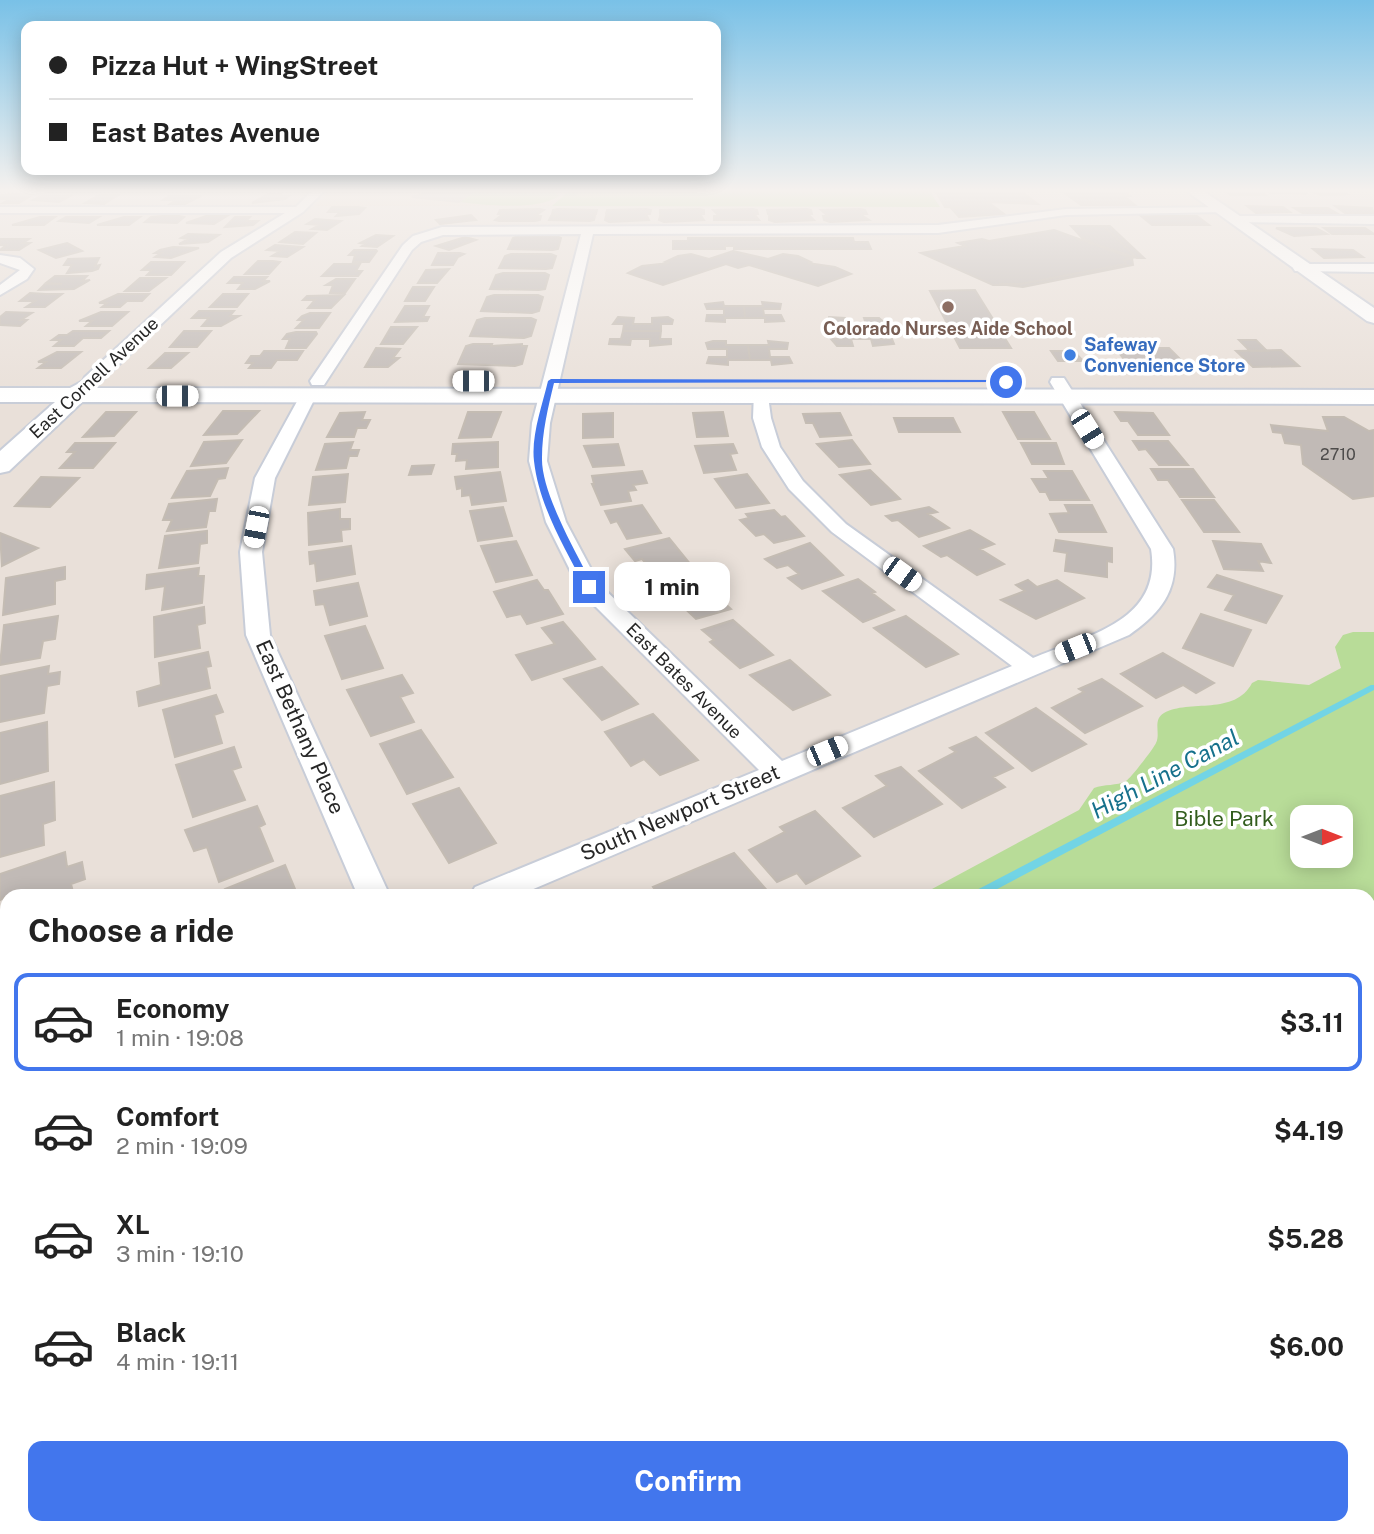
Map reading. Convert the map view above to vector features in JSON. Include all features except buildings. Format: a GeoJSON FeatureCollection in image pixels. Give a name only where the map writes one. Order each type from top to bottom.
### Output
{"type":"FeatureCollection","features":[{"type":"Feature","properties":{"kind":"main road"},"geometry":{"type":"LineString","coordinates":[[1291,262],[1374,317]]}},
{"type":"Feature","properties":{"kind":"main road"},"geometry":{"type":"LineString","coordinates":[[0,381],[84,388],[1062,389],[1374,397]]}},
{"type":"Feature","properties":{"kind":"main road"},"geometry":{"type":"LineString","coordinates":[[549,389],[760,396],[1374,382]]}},
{"type":"Feature","properties":{"kind":"main road"},"geometry":{"type":"LineString","coordinates":[[0,395],[84,388]]}},
{"type":"Feature","properties":{"kind":"main road","name":"East Cornell Avenue"},"geometry":{"type":"LineString","coordinates":[[0,465],[84,388]]}},
{"type":"Feature","properties":{"kind":"street"},"geometry":{"type":"LineString","coordinates":[[0,291],[22,276],[27,269],[16,262]]}},
{"type":"Feature","properties":{"kind":"street","name":"East Cornell Avenue"},"geometry":{"type":"LineString","coordinates":[[84,388],[219,262]]}},
{"type":"Feature","properties":{"kind":"street","name":"East Bethany Place"},"geometry":{"type":"LineString","coordinates":[[371,889],[258,635],[251,552],[265,478],[313,388],[398,262]]}},
{"type":"Feature","properties":{"kind":"street","name":"East Bates Avenue"},"geometry":{"type":"LineString","coordinates":[[580,262],[549,389],[538,461],[556,522],[589,587],[777,772]]}},
{"type":"Feature","properties":{"kind":"street"},"geometry":{"type":"LineString","coordinates":[[1300,268],[1374,268]]}},
{"type":"Feature","properties":{"kind":"street","name":"South Newport Street"},"geometry":{"type":"LineString","coordinates":[[502,889],[1121,629],[1141,617],[1156,603],[1167,567],[1162,549],[1062,389]]}},
{"type":"Feature","properties":{"kind":"street"},"geometry":{"type":"LineString","coordinates":[[760,396],[762,418],[771,447],[796,485],[830,519],[1029,667]]}},
{"type":"Feature","properties":{"kind":"green space","name":"Bible Park"},"geometry":{"type":"Polygon","coordinates":[[[1374,632],[1374,889],[932,889],[1079,810],[1094,788],[1126,781],[1156,743],[1158,719],[1164,713],[1174,709],[1235,700],[1258,680],[1309,685],[1341,668],[1335,647],[1343,635],[1374,632]]]}},
{"type":"Feature","properties":{"kind":"waterway","name":"High Line Canal"},"geometry":{"type":"LineString","coordinates":[[988,889],[1374,687]]}},
{"type":"Feature","properties":{"kind":"place","name":"Colorado Nurses Aide School"},"geometry":{"type":"Point","coordinates":[948,307]}},
{"type":"Feature","properties":{"kind":"place","name":"Safeway Convenience Store"},"geometry":{"type":"Point","coordinates":[1070,355]}},
{"type":"Feature","properties":{"kind":"route"},"geometry":{"type":"LineString","coordinates":[[589,587],[556,522],[538,461],[541,423],[551,381],[1006,382]]}}]}
